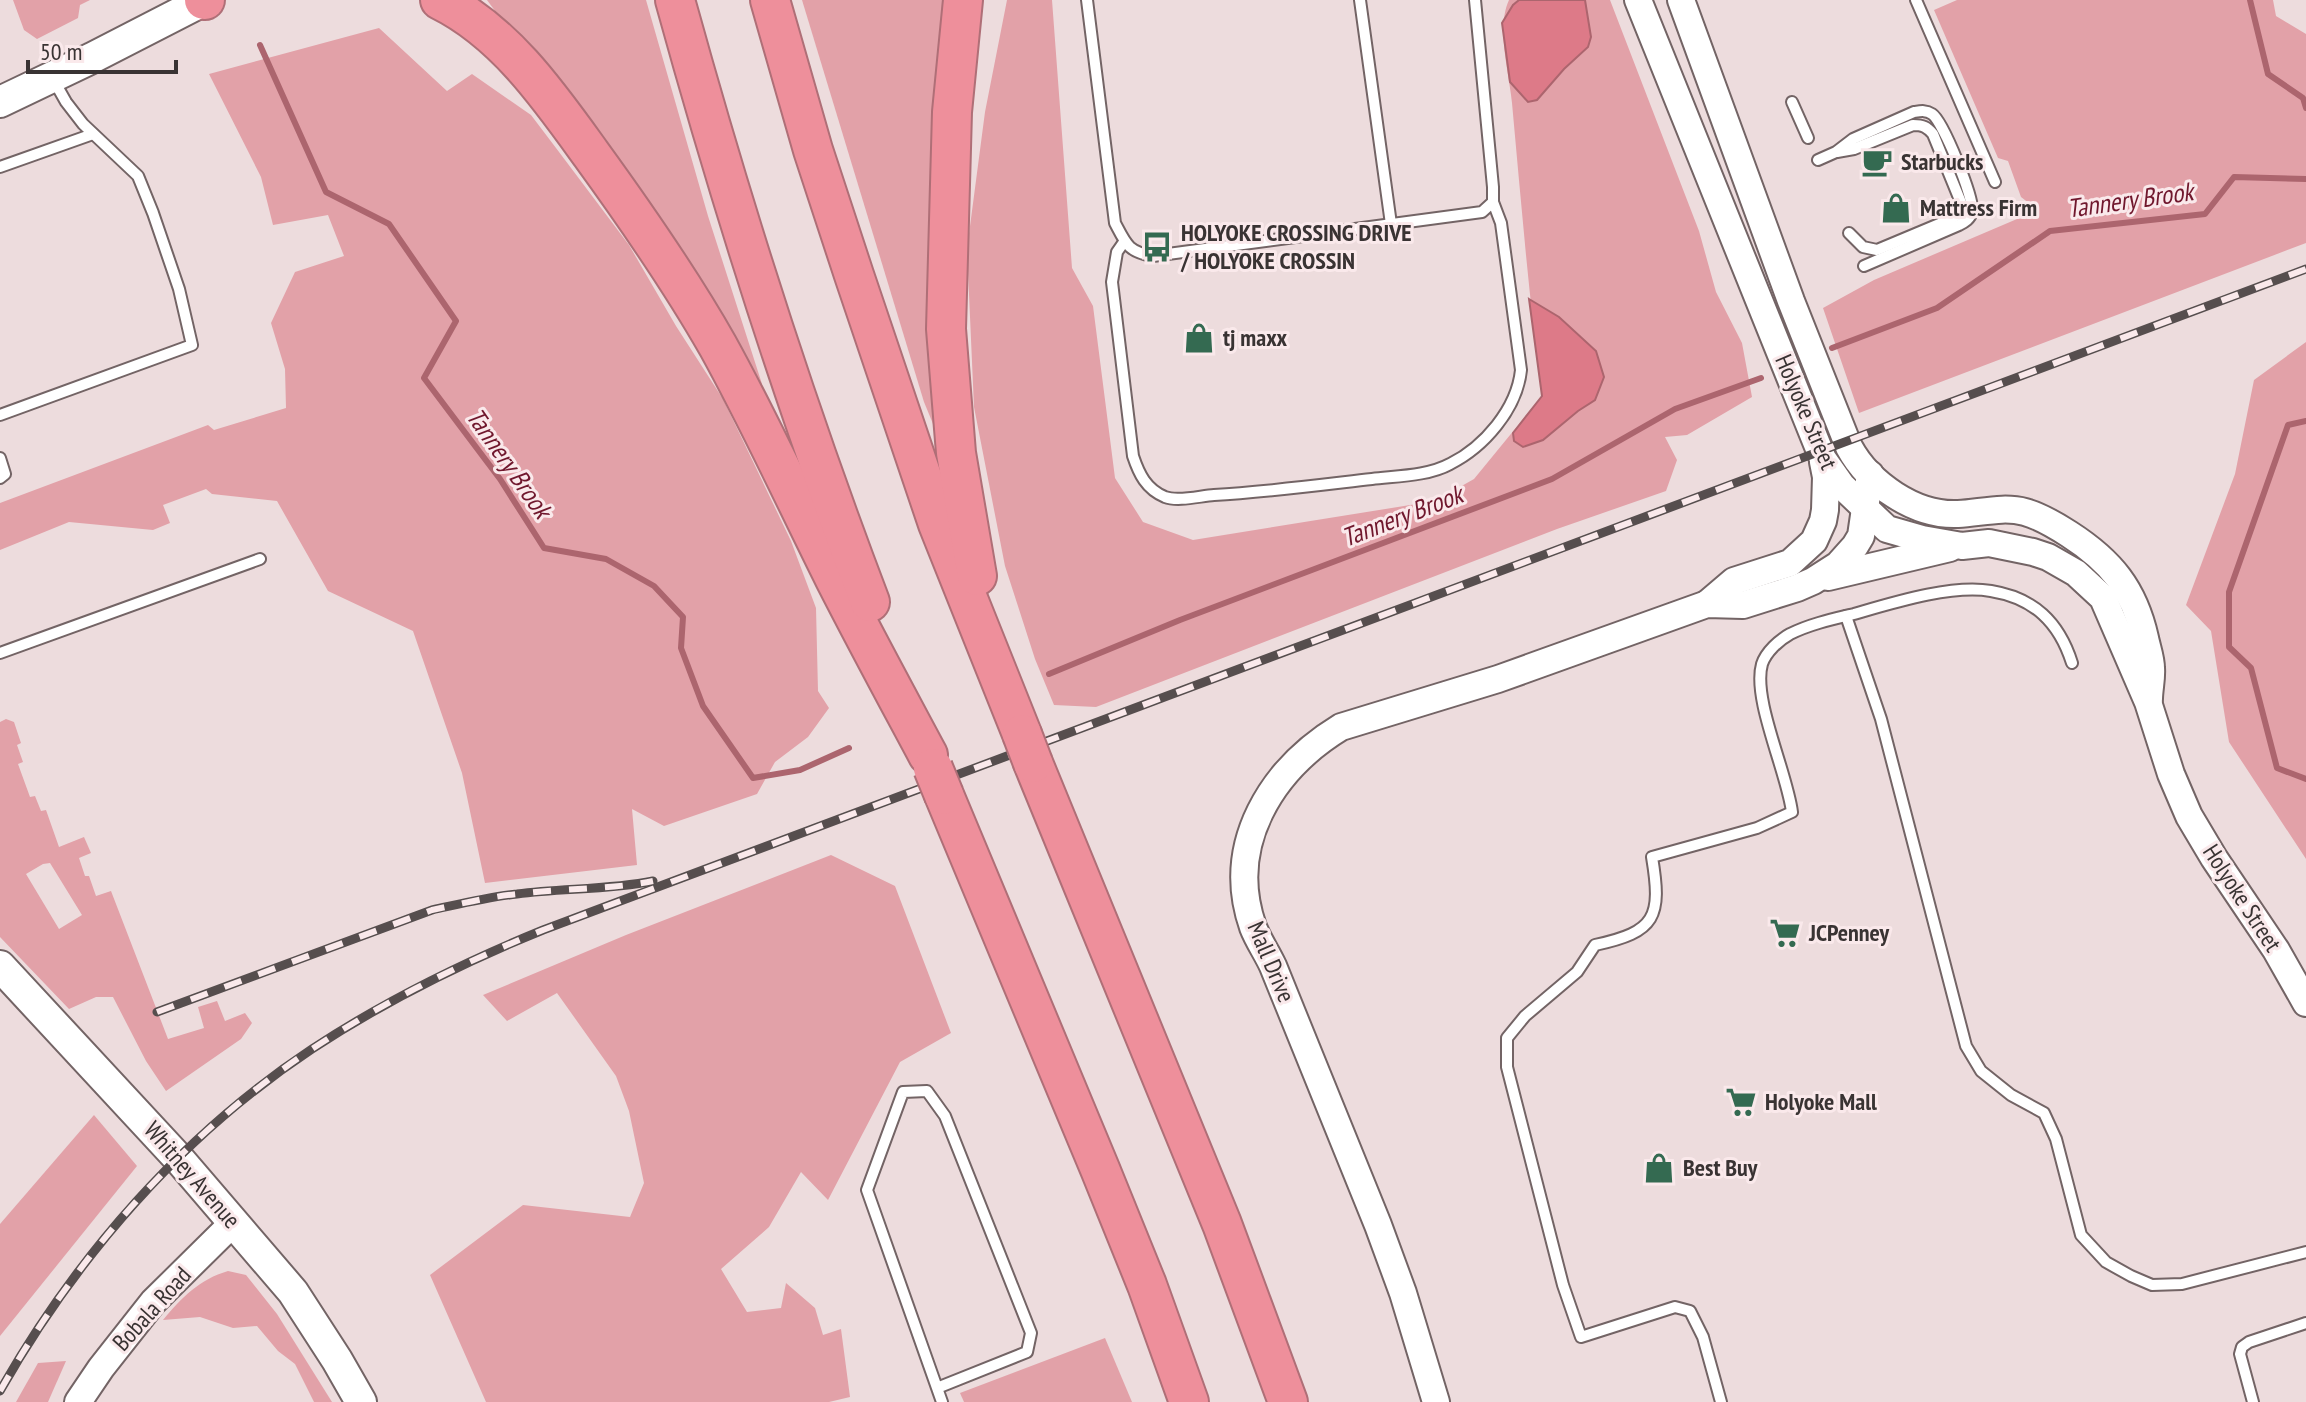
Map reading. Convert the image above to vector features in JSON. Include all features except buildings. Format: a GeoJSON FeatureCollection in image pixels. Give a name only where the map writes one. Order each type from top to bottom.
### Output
{"type":"FeatureCollection","features":[{"type":"Feature","properties":{"kind":"highway"},"geometry":{"type":"LineString","coordinates":[[440,0],[477,21],[546,95],[606,174],[665,262],[709,332],[752,410],[935,773]]}},
{"type":"Feature","properties":{"kind":"highway"},"geometry":{"type":"LineString","coordinates":[[474,0],[502,45]]}},
{"type":"Feature","properties":{"kind":"highway"},"geometry":{"type":"LineString","coordinates":[[675,0],[719,154],[787,368],[867,596],[935,773],[1147,1285],[1189,1402]]}},
{"type":"Feature","properties":{"kind":"highway"},"geometry":{"type":"LineString","coordinates":[[770,0],[813,150],[938,524],[1222,1224],[1288,1402]]}},
{"type":"Feature","properties":{"kind":"highway"},"geometry":{"type":"LineString","coordinates":[[963,0],[952,112],[945,297],[947,362],[965,514],[1007,699]]}},
{"type":"Feature","properties":{"kind":"main road"},"geometry":{"type":"LineString","coordinates":[[0,102],[205,0]]}},
{"type":"Feature","properties":{"kind":"main road","name":"Whitney Avenue"},"geometry":{"type":"LineString","coordinates":[[0,966],[179,1159],[293,1292],[361,1402]]}},
{"type":"Feature","properties":{"kind":"street","name":"Holyoke Street"},"geometry":{"type":"LineString","coordinates":[[1638,0],[1823,459],[1842,486],[1887,529],[1962,546],[1989,543],[2033,552],[2063,565],[2103,598],[2148,702],[2171,774],[2189,816],[2276,950],[2306,1003]]}},
{"type":"Feature","properties":{"kind":"street","name":"Holyoke Street"},"geometry":{"type":"LineString","coordinates":[[1681,0],[1816,366],[1858,464],[1901,499],[1921,509],[1956,514],[2006,509],[2025,512],[2085,544],[2104,560],[2133,598],[2142,622],[2151,668],[2148,702]]}},
{"type":"Feature","properties":{"kind":"street","name":"Mall Drive"},"geometry":{"type":"LineString","coordinates":[[1436,1402],[1403,1293],[1378,1225],[1250,915],[1246,884],[1247,855],[1254,825],[1268,795],[1287,770],[1322,738],[1341,727],[1498,679],[1707,604],[1734,581],[1790,563],[1814,541],[1823,521],[1826,477],[1823,459]]}},
{"type":"Feature","properties":{"kind":"street","name":"Mall Drive"},"geometry":{"type":"LineString","coordinates":[[1707,604],[1743,605],[1813,581],[1838,565],[1861,536],[1870,474]]}},
{"type":"Feature","properties":{"kind":"street"},"geometry":{"type":"LineString","coordinates":[[1790,563],[1818,552],[1840,528],[1865,508],[1901,499]]}},
{"type":"Feature","properties":{"kind":"street"},"geometry":{"type":"LineString","coordinates":[[1813,581],[1962,546]]}},
{"type":"Feature","properties":{"kind":"street","name":"Bobala Road"},"geometry":{"type":"LineString","coordinates":[[78,1402],[153,1302],[234,1222]]}},
{"type":"Feature","properties":{"kind":"lane"},"geometry":{"type":"LineString","coordinates":[[1087,0],[1115,223],[1124,242],[1138,253],[1153,256],[1482,212],[1493,202]]}},
{"type":"Feature","properties":{"kind":"lane"},"geometry":{"type":"LineString","coordinates":[[1360,0],[1391,224]]}},
{"type":"Feature","properties":{"kind":"lane"},"geometry":{"type":"LineString","coordinates":[[1124,242],[1117,252],[1112,282],[1133,456],[1141,478],[1153,490],[1168,498],[1270,491],[1414,474],[1446,466],[1466,455],[1481,443],[1500,419],[1520,384],[1521,370],[1501,223],[1493,202],[1475,0]]}},
{"type":"Feature","properties":{"kind":"lane"},"geometry":{"type":"LineString","coordinates":[[1916,0],[1995,182]]}},
{"type":"Feature","properties":{"kind":"lane"},"geometry":{"type":"LineString","coordinates":[[0,415],[192,345],[179,289],[138,176],[75,115],[52,77]]}},
{"type":"Feature","properties":{"kind":"lane"},"geometry":{"type":"LineString","coordinates":[[1792,102],[1808,138]]}},
{"type":"Feature","properties":{"kind":"lane"},"geometry":{"type":"LineString","coordinates":[[1818,160],[1836,152],[1853,139],[1914,112],[1930,112],[1940,123],[1972,201],[1972,212],[1965,222],[1864,266]]}},
{"type":"Feature","properties":{"kind":"lane"},"geometry":{"type":"LineString","coordinates":[[1836,152],[1854,149],[1913,125],[1921,125],[1933,134],[1961,203],[1961,210],[1951,219],[1877,250],[1863,247],[1849,233]]}},
{"type":"Feature","properties":{"kind":"lane"},"geometry":{"type":"LineString","coordinates":[[0,167],[93,134]]}},
{"type":"Feature","properties":{"kind":"lane"},"geometry":{"type":"LineString","coordinates":[[0,458],[5,474],[0,478]]}},
{"type":"Feature","properties":{"kind":"lane"},"geometry":{"type":"LineString","coordinates":[[0,653],[260,559]]}},
{"type":"Feature","properties":{"kind":"lane"},"geometry":{"type":"LineString","coordinates":[[1721,1402],[1703,1337],[1690,1311],[1675,1307],[1581,1337],[1563,1285],[1507,1067],[1507,1038],[1525,1016],[1577,972],[1595,945],[1622,939],[1643,928],[1656,911],[1657,885],[1652,857],[1757,828],[1792,812],[1790,793],[1760,691],[1762,663],[1774,646],[1789,635],[1846,616],[1949,591],[1990,590],[2024,601],[2043,612],[2066,645],[2072,663]]}},
{"type":"Feature","properties":{"kind":"lane"},"geometry":{"type":"LineString","coordinates":[[1846,616],[1881,719],[1966,1046],[1981,1071],[2011,1095],[2044,1113],[2056,1139],[2081,1235],[2106,1262],[2152,1285],[2182,1284],[2306,1252]]}},
{"type":"Feature","properties":{"kind":"lane"},"geometry":{"type":"LineString","coordinates":[[937,1388],[1027,1352],[1031,1333],[945,1116],[927,1091],[903,1092],[867,1190],[937,1388],[942,1402]]}},
{"type":"Feature","properties":{"kind":"lane"},"geometry":{"type":"LineString","coordinates":[[2253,1402],[2240,1354],[2242,1347],[2306,1323]]}},
{"type":"Feature","properties":{"kind":"shaded area"},"geometry":{"type":"Polygon","coordinates":[[[13,0],[90,0],[80,5],[78,18],[37,39],[24,30],[13,0]]]}},
{"type":"Feature","properties":{"kind":"shaded area"},"geometry":{"type":"Polygon","coordinates":[[[487,0],[646,0],[708,216],[781,443],[577,121],[487,0]]]}},
{"type":"Feature","properties":{"kind":"shaded area"},"geometry":{"type":"Polygon","coordinates":[[[802,0],[947,0],[938,436],[924,402],[802,0]]]}},
{"type":"Feature","properties":{"kind":"shaded area"},"geometry":{"type":"Polygon","coordinates":[[[1007,0],[1052,0],[1072,268],[1093,306],[1115,478],[1143,522],[1193,540],[1435,501],[1474,479],[1542,396],[1504,50],[1505,11],[1509,0],[1610,0],[1699,231],[1716,292],[1742,343],[1752,397],[1687,435],[1665,437],[1677,460],[1666,491],[1557,529],[1096,707],[1054,705],[1035,659],[1005,566],[974,407],[967,249],[985,112],[1007,0]]]}},
{"type":"Feature","properties":{"kind":"shaded area"},"geometry":{"type":"Polygon","coordinates":[[[1519,0],[1585,0],[1591,37],[1588,47],[1537,100],[1528,102],[1510,82],[1502,23],[1519,0]]]}},
{"type":"Feature","properties":{"kind":"shaded area"},"geometry":{"type":"Polygon","coordinates":[[[1957,0],[2273,0],[2276,16],[2306,34],[2306,243],[1859,413],[1823,308],[1874,280],[2038,210],[2021,197],[2008,161],[1998,158],[1934,10],[1957,0]]]}},
{"type":"Feature","properties":{"kind":"shaded area"},"geometry":{"type":"Polygon","coordinates":[[[379,28],[447,91],[472,74],[531,115],[556,148],[629,245],[723,399],[791,541],[816,608],[818,691],[829,708],[808,737],[775,762],[757,794],[664,826],[632,809],[637,865],[485,883],[462,773],[413,631],[328,591],[277,501],[212,494],[206,489],[163,505],[170,523],[153,530],[69,522],[0,550],[0,503],[208,425],[214,430],[286,408],[285,369],[271,323],[295,272],[344,256],[328,215],[273,225],[261,177],[209,74],[379,28]]]}},
{"type":"Feature","properties":{"kind":"shaded area"},"geometry":{"type":"Polygon","coordinates":[[[1529,299],[1559,317],[1596,351],[1604,377],[1595,400],[1543,440],[1523,447],[1514,441],[1513,433],[1542,396],[1529,299]]]}},
{"type":"Feature","properties":{"kind":"shaded area"},"geometry":{"type":"Polygon","coordinates":[[[2306,342],[2306,859],[2229,742],[2211,631],[2186,605],[2235,474],[2254,380],[2306,342]]]}},
{"type":"Feature","properties":{"kind":"shaded area"},"geometry":{"type":"Polygon","coordinates":[[[6,719],[14,722],[23,762],[18,764],[30,797],[35,796],[41,811],[46,810],[59,847],[84,837],[91,853],[79,858],[85,876],[89,876],[96,896],[111,891],[168,1039],[204,1028],[198,1007],[217,1001],[225,1021],[245,1013],[252,1023],[241,1039],[166,1091],[146,1061],[113,997],[96,997],[69,1009],[0,937],[0,722],[6,719]],[[50,863],[26,874],[59,929],[82,915],[50,863]]]}},
{"type":"Feature","properties":{"kind":"shaded area"},"geometry":{"type":"Polygon","coordinates":[[[831,855],[895,886],[951,1033],[900,1062],[828,1200],[801,1172],[769,1227],[721,1269],[747,1312],[781,1308],[786,1283],[815,1308],[823,1335],[841,1329],[850,1397],[829,1402],[486,1402],[430,1275],[523,1205],[630,1217],[644,1183],[629,1111],[616,1076],[557,993],[507,1021],[483,995],[831,855]]]}},
{"type":"Feature","properties":{"kind":"shaded area"},"geometry":{"type":"Polygon","coordinates":[[[94,1115],[137,1166],[0,1336],[0,1224],[94,1115]]]}},
{"type":"Feature","properties":{"kind":"shaded area"},"geometry":{"type":"Polygon","coordinates":[[[228,1271],[246,1275],[277,1314],[332,1402],[314,1402],[295,1364],[278,1351],[257,1326],[233,1328],[200,1317],[163,1320],[192,1290],[228,1271]]]}},
{"type":"Feature","properties":{"kind":"shaded area"},"geometry":{"type":"Polygon","coordinates":[[[1105,1338],[1132,1402],[964,1402],[960,1393],[1105,1338]]]}},
{"type":"Feature","properties":{"kind":"shaded area"},"geometry":{"type":"Polygon","coordinates":[[[66,1361],[48,1402],[16,1402],[38,1363],[66,1361]]]}},
{"type":"Feature","properties":{"kind":"waterway"},"geometry":{"type":"LineString","coordinates":[[2250,0],[2268,74],[2303,98],[2306,108]]}},
{"type":"Feature","properties":{"kind":"waterway","name":"Tannery Brook"},"geometry":{"type":"LineString","coordinates":[[260,45],[326,192],[389,224],[456,321],[424,378],[500,479],[544,548],[606,559],[654,586],[683,617],[681,648],[703,706],[753,778],[800,770],[849,748]]}},
{"type":"Feature","properties":{"kind":"waterway","name":"Tannery Brook"},"geometry":{"type":"LineString","coordinates":[[1832,348],[1937,308],[2050,231],[2205,214],[2234,177],[2306,179]]}},
{"type":"Feature","properties":{"kind":"waterway","name":"Tannery Brook"},"geometry":{"type":"LineString","coordinates":[[1049,674],[1180,620],[1552,479],[1675,409],[1761,378]]}},
{"type":"Feature","properties":{"kind":"waterway","name":"Tannery Brook"},"geometry":{"type":"LineString","coordinates":[[2306,421],[2288,425],[2229,592],[2229,647],[2251,668],[2277,768],[2306,779]]}},
{"type":"Feature","properties":{"kind":"railway"},"geometry":{"type":"LineString","coordinates":[[0,1391],[30,1341],[98,1247],[176,1160],[219,1120],[312,1049],[454,969],[543,930],[2306,269]]}},
{"type":"Feature","properties":{"kind":"railway"},"geometry":{"type":"LineString","coordinates":[[157,1012],[432,910],[506,895],[653,881]]}},
{"type":"Feature","properties":{"kind":"place","name":"Starbucks"},"geometry":{"type":"Point","coordinates":[1877,162]}},
{"type":"Feature","properties":{"kind":"place","name":"Mattress Firm"},"geometry":{"type":"Point","coordinates":[1896,208]}},
{"type":"Feature","properties":{"kind":"place","name":"HOLYOKE CROSSING DRIVE / HOLYOKE CROSSIN"},"geometry":{"type":"Point","coordinates":[1157,247]}},
{"type":"Feature","properties":{"kind":"place","name":"tj maxx"},"geometry":{"type":"Point","coordinates":[1199,338]}},
{"type":"Feature","properties":{"kind":"place","name":"JCPenney"},"geometry":{"type":"Point","coordinates":[1785,933]}},
{"type":"Feature","properties":{"kind":"place","name":"Holyoke Mall"},"geometry":{"type":"Point","coordinates":[1741,1102]}},
{"type":"Feature","properties":{"kind":"place","name":"Best Buy"},"geometry":{"type":"Point","coordinates":[1659,1168]}}]}
